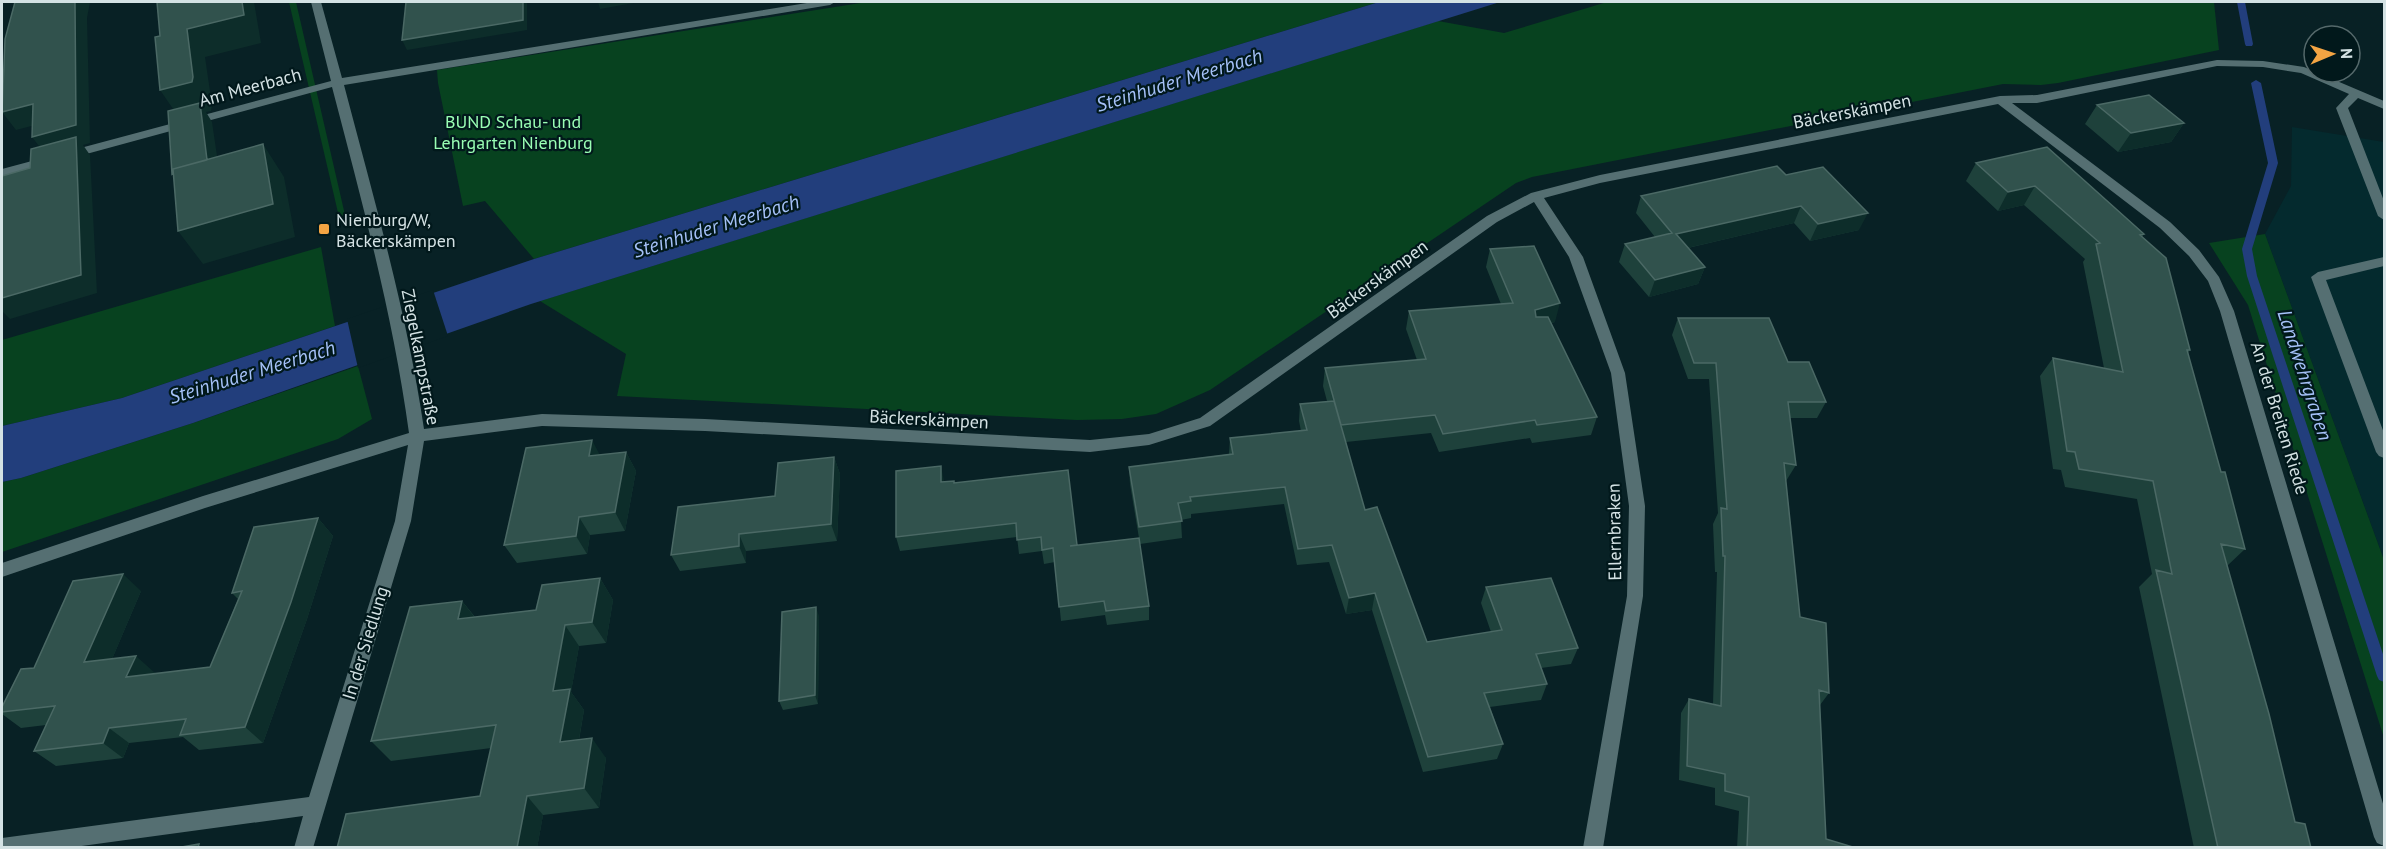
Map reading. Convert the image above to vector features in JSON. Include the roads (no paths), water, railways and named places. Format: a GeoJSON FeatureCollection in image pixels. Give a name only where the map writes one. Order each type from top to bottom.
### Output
{"type":"FeatureCollection","features":[{"type":"Feature","properties":{"kind":"street","name":"Ziegelkampstraße"},"geometry":{"type":"LineString","coordinates":[[2,570],[203,502],[417,436],[407,365],[382,255],[335,83],[316,2]]}},
{"type":"Feature","properties":{"kind":"street","name":"Am Meerbach"},"geometry":{"type":"LineString","coordinates":[[2,174],[335,83],[830,2]]}},
{"type":"Feature","properties":{"kind":"street","name":"Bäckerskämpen"},"geometry":{"type":"LineString","coordinates":[[417,436],[542,420],[705,425],[1090,446],[1136,444],[1176,434],[1205,422],[1492,219],[1536,196],[1600,179],[2000,100],[2037,99],[2217,63],[2263,64],[2304,70],[2385,105]]}},
{"type":"Feature","properties":{"kind":"street"},"geometry":{"type":"LineString","coordinates":[[2357,92],[2342,108],[2385,216]]}},
{"type":"Feature","properties":{"kind":"street","name":"An der Breiten Riede"},"geometry":{"type":"LineString","coordinates":[[2000,100],[2165,225],[2194,253],[2214,280],[2227,311],[2385,837]]}},
{"type":"Feature","properties":{"kind":"street","name":"Ellernbraken"},"geometry":{"type":"LineString","coordinates":[[1536,196],[1576,257],[1618,373],[1637,506],[1635,596],[1593,848]]}},
{"type":"Feature","properties":{"kind":"street"},"geometry":{"type":"LineString","coordinates":[[2385,262],[2318,277],[2385,452]]}},
{"type":"Feature","properties":{"kind":"street","name":"In der Siedlung"},"geometry":{"type":"LineString","coordinates":[[303,848],[403,521],[417,436]]}},
{"type":"Feature","properties":{"kind":"street"},"geometry":{"type":"LineString","coordinates":[[2,848],[316,805]]}},
{"type":"Feature","properties":{"kind":"water","name":"Steinhuder Meerbach"},"geometry":{"type":"Polygon","coordinates":[[[1379,2],[1500,2],[531,304],[193,423],[2,482],[2,426],[122,398],[534,259],[1379,2]]]}},
{"type":"Feature","properties":{"kind":"waterway","name":"Landwehrgraben"},"geometry":{"type":"LineString","coordinates":[[2241,2],[2249,44]]}},
{"type":"Feature","properties":{"kind":"waterway","name":"Landwehrgraben"},"geometry":{"type":"LineString","coordinates":[[2256,83],[2273,163],[2247,249],[2252,276],[2384,676]]}},
{"type":"Feature","properties":{"kind":"place","name":"Nienburg/W, Bäckerskämpen"},"geometry":{"type":"Point","coordinates":[324,229]}},
{"type":"Feature","properties":{"kind":"park label","name":"BUND Schau- und Lehrgarten Nienburg"},"geometry":{"type":"Point","coordinates":[513,131]}}]}
